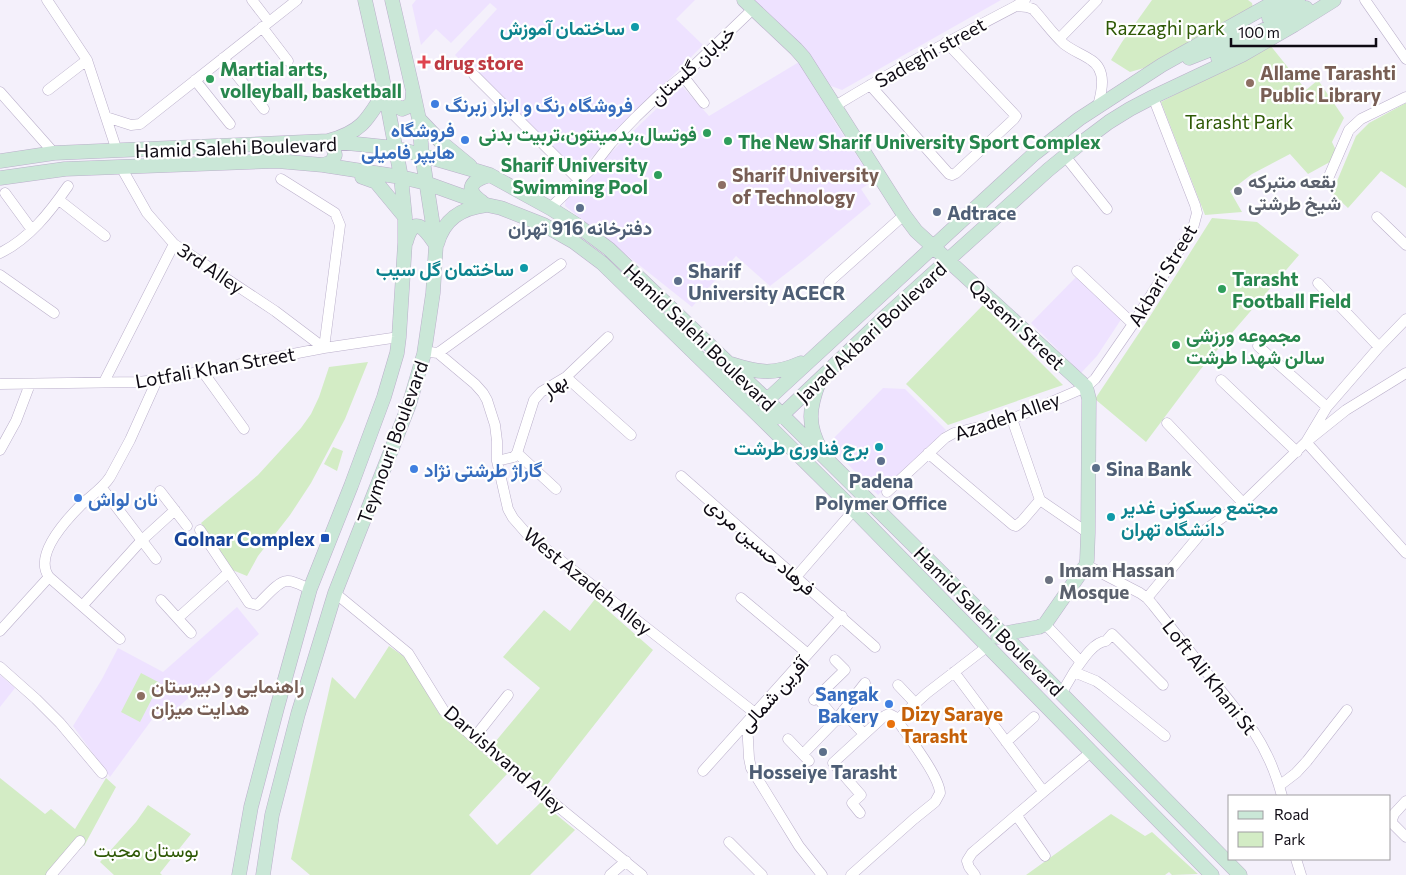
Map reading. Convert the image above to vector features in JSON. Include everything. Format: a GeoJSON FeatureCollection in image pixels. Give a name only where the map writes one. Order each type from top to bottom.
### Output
{"type":"FeatureCollection","features":[{"type":"Feature","properties":{"kind":"main road","name":"Teymouri Boulevard"},"geometry":{"type":"LineString","coordinates":[[239,875],[251,807],[310,589],[351,486],[397,353],[405,243],[405,217],[401,177],[365,0]]}},
{"type":"Feature","properties":{"kind":"main road","name":"Teymouri Boulevard"},"geometry":{"type":"LineString","coordinates":[[263,875],[272,816],[293,732],[335,593],[431,353],[436,244],[422,155],[419,119],[392,0]]}},
{"type":"Feature","properties":{"kind":"main road"},"geometry":{"type":"LineString","coordinates":[[1162,65],[1196,56],[1212,49],[1298,0]]}},
{"type":"Feature","properties":{"kind":"main road"},"geometry":{"type":"LineString","coordinates":[[1174,87],[1234,48],[1318,0]]}},
{"type":"Feature","properties":{"kind":"main road","name":"Javad Akbari Boulevard"},"geometry":{"type":"LineString","coordinates":[[1270,2],[1162,65],[1098,106],[1068,126],[1034,154],[767,400],[764,421],[782,415],[888,314],[1048,170],[1109,122],[1153,97],[1242,54],[1334,0]]}},
{"type":"Feature","properties":{"kind":"main road","name":"Qasemi Street"},"geometry":{"type":"LineString","coordinates":[[749,4],[800,54],[916,231],[1086,388]]}},
{"type":"Feature","properties":{"kind":"main road"},"geometry":{"type":"LineString","coordinates":[[385,91],[391,103],[402,108],[412,103],[413,91]]}},
{"type":"Feature","properties":{"kind":"main road"},"geometry":{"type":"LineString","coordinates":[[328,141],[342,138],[358,129],[370,115],[385,91]]}},
{"type":"Feature","properties":{"kind":"main road"},"geometry":{"type":"LineString","coordinates":[[419,119],[442,143],[483,173],[472,183],[471,187],[474,194],[487,205]]}},
{"type":"Feature","properties":{"kind":"main road"},"geometry":{"type":"LineString","coordinates":[[323,165],[332,162],[335,158],[333,146],[328,141]]}},
{"type":"Feature","properties":{"kind":"main road","name":"Hamid Salehi Boulevard"},"geometry":{"type":"LineString","coordinates":[[0,161],[54,153],[328,141],[395,148],[483,173],[550,208],[609,249],[767,400],[1240,875]]}},
{"type":"Feature","properties":{"kind":"main road","name":"Hamid Salehi Boulevard"},"geometry":{"type":"LineString","coordinates":[[0,178],[65,169],[121,166],[277,161],[323,165],[401,177],[426,183],[487,205],[501,208],[544,225],[574,242],[602,263],[854,510],[1212,875]]}},
{"type":"Feature","properties":{"kind":"main road"},"geometry":{"type":"LineString","coordinates":[[323,165],[376,182],[405,217]]}},
{"type":"Feature","properties":{"kind":"main road"},"geometry":{"type":"LineString","coordinates":[[436,244],[446,224],[455,216],[475,206],[487,205]]}},
{"type":"Feature","properties":{"kind":"main road"},"geometry":{"type":"LineString","coordinates":[[405,243],[413,227],[418,226],[424,228],[436,244]]}},
{"type":"Feature","properties":{"kind":"main road"},"geometry":{"type":"LineString","coordinates":[[728,363],[749,370],[774,372],[792,367],[811,358]]}},
{"type":"Feature","properties":{"kind":"main road"},"geometry":{"type":"LineString","coordinates":[[820,379],[812,399],[811,419],[814,438],[822,456]]}},
{"type":"Feature","properties":{"kind":"main road"},"geometry":{"type":"LineString","coordinates":[[988,646],[1002,634],[1039,627],[1045,624],[1086,565],[1089,399],[1086,388]]}},
{"type":"Feature","properties":{"kind":"main road"},"geometry":{"type":"LineString","coordinates":[[807,464],[808,453],[816,451],[822,456]]}},
{"type":"Feature","properties":{"kind":"street"},"geometry":{"type":"LineString","coordinates":[[46,0],[87,60],[117,151]]}},
{"type":"Feature","properties":{"kind":"street"},"geometry":{"type":"LineString","coordinates":[[252,0],[288,61]]}},
{"type":"Feature","properties":{"kind":"street"},"geometry":{"type":"LineString","coordinates":[[106,117],[132,125],[140,124],[297,0]]}},
{"type":"Feature","properties":{"kind":"street"},"geometry":{"type":"LineString","coordinates":[[1060,39],[1097,0]]}},
{"type":"Feature","properties":{"kind":"street"},"geometry":{"type":"LineString","coordinates":[[1365,0],[1406,59]]}},
{"type":"Feature","properties":{"kind":"street"},"geometry":{"type":"LineString","coordinates":[[1020,3],[1033,9],[1060,39],[1074,51],[1091,60],[1098,68],[1101,73],[1102,86],[1098,106]]}},
{"type":"Feature","properties":{"kind":"street","name":"Sadeghi street"},"geometry":{"type":"LineString","coordinates":[[835,106],[946,42],[1020,3]]}},
{"type":"Feature","properties":{"kind":"street","name":"خیابان گلستان"},"geometry":{"type":"LineString","coordinates":[[550,208],[590,170],[611,143],[636,117],[683,76],[749,4]]}},
{"type":"Feature","properties":{"kind":"street"},"geometry":{"type":"LineString","coordinates":[[870,85],[949,174],[956,173],[1016,116],[946,42]]}},
{"type":"Feature","properties":{"kind":"street"},"geometry":{"type":"LineString","coordinates":[[223,58],[264,109]]}},
{"type":"Feature","properties":{"kind":"street"},"geometry":{"type":"LineString","coordinates":[[48,90],[87,60]]}},
{"type":"Feature","properties":{"kind":"street"},"geometry":{"type":"LineString","coordinates":[[474,75],[579,180]]}},
{"type":"Feature","properties":{"kind":"street"},"geometry":{"type":"LineString","coordinates":[[683,76],[704,103]]}},
{"type":"Feature","properties":{"kind":"street"},"geometry":{"type":"LineString","coordinates":[[195,80],[230,124]]}},
{"type":"Feature","properties":{"kind":"street"},"geometry":{"type":"LineString","coordinates":[[0,92],[54,153]]}},
{"type":"Feature","properties":{"kind":"street","name":"Akbari Street"},"geometry":{"type":"LineString","coordinates":[[1086,388],[1095,379],[1133,324],[1193,228],[1197,213],[1153,97]]}},
{"type":"Feature","properties":{"kind":"street"},"geometry":{"type":"LineString","coordinates":[[1327,181],[1349,130],[1361,119],[1406,97]]}},
{"type":"Feature","properties":{"kind":"street"},"geometry":{"type":"LineString","coordinates":[[1065,156],[1107,209]]}},
{"type":"Feature","properties":{"kind":"street","name":"3rd Alley"},"geometry":{"type":"LineString","coordinates":[[121,166],[147,213],[174,244],[274,311],[324,348]]}},
{"type":"Feature","properties":{"kind":"street"},"geometry":{"type":"LineString","coordinates":[[281,179],[335,213],[340,226],[324,348]]}},
{"type":"Feature","properties":{"kind":"street"},"geometry":{"type":"LineString","coordinates":[[0,253],[9,249],[32,230],[59,200],[68,186]]}},
{"type":"Feature","properties":{"kind":"street"},"geometry":{"type":"LineString","coordinates":[[5,193],[32,230]]}},
{"type":"Feature","properties":{"kind":"street"},"geometry":{"type":"LineString","coordinates":[[59,200],[104,236]]}},
{"type":"Feature","properties":{"kind":"street"},"geometry":{"type":"LineString","coordinates":[[829,282],[904,215]]}},
{"type":"Feature","properties":{"kind":"street"},"geometry":{"type":"LineString","coordinates":[[1377,217],[1406,245]]}},
{"type":"Feature","properties":{"kind":"street"},"geometry":{"type":"LineString","coordinates":[[104,382],[174,244]]}},
{"type":"Feature","properties":{"kind":"street"},"geometry":{"type":"LineString","coordinates":[[431,353],[560,264]]}},
{"type":"Feature","properties":{"kind":"street"},"geometry":{"type":"LineString","coordinates":[[1077,271],[1133,324]]}},
{"type":"Feature","properties":{"kind":"street"},"geometry":{"type":"LineString","coordinates":[[0,275],[54,313]]}},
{"type":"Feature","properties":{"kind":"street"},"geometry":{"type":"LineString","coordinates":[[1318,283],[1379,347]]}},
{"type":"Feature","properties":{"kind":"street"},"geometry":{"type":"LineString","coordinates":[[1306,442],[1327,406],[1406,319]]}},
{"type":"Feature","properties":{"kind":"street","name":"Lotfali Khan Street"},"geometry":{"type":"LineString","coordinates":[[0,384],[157,380],[324,348],[399,337]]}},
{"type":"Feature","properties":{"kind":"street","name":"بهار"},"geometry":{"type":"LineString","coordinates":[[518,454],[534,400],[541,392],[566,377],[608,337]]}},
{"type":"Feature","properties":{"kind":"street"},"geometry":{"type":"LineString","coordinates":[[1258,346],[1327,406]]}},
{"type":"Feature","properties":{"kind":"street","name":"West Azadeh Alley"},"geometry":{"type":"LineString","coordinates":[[431,353],[475,384],[487,400],[495,425],[497,462],[508,509],[518,525],[542,546],[755,713]]}},
{"type":"Feature","properties":{"kind":"street"},"geometry":{"type":"LineString","coordinates":[[203,372],[244,429]]}},
{"type":"Feature","properties":{"kind":"street"},"geometry":{"type":"LineString","coordinates":[[1147,598],[1202,532],[1243,503],[1306,442],[1346,410],[1406,373]]}},
{"type":"Feature","properties":{"kind":"street"},"geometry":{"type":"LineString","coordinates":[[566,377],[631,435]]}},
{"type":"Feature","properties":{"kind":"street"},"geometry":{"type":"LineString","coordinates":[[120,639],[50,577],[46,572],[45,559],[58,531],[82,505],[102,488],[110,477],[130,440],[157,380]]}},
{"type":"Feature","properties":{"kind":"street"},"geometry":{"type":"LineString","coordinates":[[1221,380],[1296,452]]}},
{"type":"Feature","properties":{"kind":"street"},"geometry":{"type":"LineString","coordinates":[[0,450],[16,421],[30,384]]}},
{"type":"Feature","properties":{"kind":"street","name":"Azadeh Alley"},"geometry":{"type":"LineString","coordinates":[[887,492],[945,438],[1012,419],[1086,388]]}},
{"type":"Feature","properties":{"kind":"street"},"geometry":{"type":"LineString","coordinates":[[1012,419],[1040,500],[1088,533]]}},
{"type":"Feature","properties":{"kind":"street"},"geometry":{"type":"LineString","coordinates":[[1167,422],[1243,503]]}},
{"type":"Feature","properties":{"kind":"street"},"geometry":{"type":"LineString","coordinates":[[1306,442],[1406,553]]}},
{"type":"Feature","properties":{"kind":"street"},"geometry":{"type":"LineString","coordinates":[[928,453],[1013,525],[1016,526],[1022,521],[1040,500]]}},
{"type":"Feature","properties":{"kind":"street"},"geometry":{"type":"LineString","coordinates":[[497,462],[518,454],[556,489]]}},
{"type":"Feature","properties":{"kind":"street","name":"فرهاد حسین مردی"},"geometry":{"type":"LineString","coordinates":[[681,476],[875,647]]}},
{"type":"Feature","properties":{"kind":"street"},"geometry":{"type":"LineString","coordinates":[[102,488],[156,559]]}},
{"type":"Feature","properties":{"kind":"street"},"geometry":{"type":"LineString","coordinates":[[160,491],[187,526]]}},
{"type":"Feature","properties":{"kind":"street"},"geometry":{"type":"LineString","coordinates":[[83,605],[141,540],[174,510]]}},
{"type":"Feature","properties":{"kind":"street"},"geometry":{"type":"LineString","coordinates":[[796,577],[854,510]]}},
{"type":"Feature","properties":{"kind":"street"},"geometry":{"type":"LineString","coordinates":[[200,530],[252,605],[257,606],[281,583],[287,581],[310,589]]}},
{"type":"Feature","properties":{"kind":"street","name":"Loft Ali Khani St"},"geometry":{"type":"LineString","coordinates":[[1086,565],[1147,598],[1254,732],[1274,769],[1280,791]]}},
{"type":"Feature","properties":{"kind":"street"},"geometry":{"type":"LineString","coordinates":[[178,618],[228,573]]}},
{"type":"Feature","properties":{"kind":"street"},"geometry":{"type":"LineString","coordinates":[[0,632],[50,577]]}},
{"type":"Feature","properties":{"kind":"street","name":"Darvishvand Alley"},"geometry":{"type":"LineString","coordinates":[[335,593],[408,653],[444,710],[474,738],[642,875]]}},
{"type":"Feature","properties":{"kind":"street"},"geometry":{"type":"LineString","coordinates":[[741,598],[808,654]]}},
{"type":"Feature","properties":{"kind":"street"},"geometry":{"type":"LineString","coordinates":[[161,600],[191,633]]}},
{"type":"Feature","properties":{"kind":"street","name":"آفرین شمالی"},"geometry":{"type":"LineString","coordinates":[[703,771],[842,616]]}},
{"type":"Feature","properties":{"kind":"street"},"geometry":{"type":"LineString","coordinates":[[1045,624],[1081,662]]}},
{"type":"Feature","properties":{"kind":"street"},"geometry":{"type":"LineString","coordinates":[[1061,694],[1081,662],[1100,642],[1106,641],[1112,634],[1164,685]]}},
{"type":"Feature","properties":{"kind":"street"},"geometry":{"type":"LineString","coordinates":[[897,720],[915,703],[988,646]]}},
{"type":"Feature","properties":{"kind":"street"},"geometry":{"type":"LineString","coordinates":[[835,660],[845,670],[815,699],[836,720],[850,719],[864,734]]}},
{"type":"Feature","properties":{"kind":"street"},"geometry":{"type":"LineString","coordinates":[[0,667],[60,723],[102,773]]}},
{"type":"Feature","properties":{"kind":"street"},"geometry":{"type":"LineString","coordinates":[[954,672],[1043,791]]}},
{"type":"Feature","properties":{"kind":"street"},"geometry":{"type":"LineString","coordinates":[[1074,672],[1096,681],[1165,736]]}},
{"type":"Feature","properties":{"kind":"street"},"geometry":{"type":"LineString","coordinates":[[788,739],[806,757],[865,684]]}},
{"type":"Feature","properties":{"kind":"street"},"geometry":{"type":"LineString","coordinates":[[898,684],[915,703]]}},
{"type":"Feature","properties":{"kind":"street"},"geometry":{"type":"LineString","coordinates":[[474,738],[508,696]]}},
{"type":"Feature","properties":{"kind":"street"},"geometry":{"type":"LineString","coordinates":[[1280,791],[1307,761],[1347,710]]}},
{"type":"Feature","properties":{"kind":"street"},"geometry":{"type":"LineString","coordinates":[[852,875],[940,796],[940,790],[925,761],[892,715],[886,715],[833,763],[861,795],[852,803],[860,813]]}},
{"type":"Feature","properties":{"kind":"street"},"geometry":{"type":"LineString","coordinates":[[1006,742],[1034,717]]}},
{"type":"Feature","properties":{"kind":"street"},"geometry":{"type":"LineString","coordinates":[[747,722],[751,768],[799,846],[822,875]]}},
{"type":"Feature","properties":{"kind":"street"},"geometry":{"type":"LineString","coordinates":[[972,871],[967,861],[972,853],[1091,752]]}},
{"type":"Feature","properties":{"kind":"street"},"geometry":{"type":"LineString","coordinates":[[1406,801],[1394,814],[1392,820],[1406,837]]}},
{"type":"Feature","properties":{"kind":"street"},"geometry":{"type":"LineString","coordinates":[[1017,816],[1045,856]]}},
{"type":"Feature","properties":{"kind":"street"},"geometry":{"type":"LineString","coordinates":[[51,875],[80,841]]}},
{"type":"Feature","properties":{"kind":"street"},"geometry":{"type":"LineString","coordinates":[[729,842],[762,875]]}},
{"type":"Feature","properties":{"kind":"street"},"geometry":{"type":"LineString","coordinates":[[1296,860],[1301,875]]}},
{"type":"Feature","properties":{"kind":"street"},"geometry":{"type":"LineString","coordinates":[[610,875],[626,861]]}},
{"type":"Feature","properties":{"kind":"shaded area"},"geometry":{"type":"Polygon","coordinates":[[[416,0],[695,0],[676,19],[703,45],[577,172],[455,55],[497,9],[490,3],[451,43],[436,29],[421,45],[412,5],[416,0]]]}},
{"type":"Feature","properties":{"kind":"shaded area"},"geometry":{"type":"Polygon","coordinates":[[[753,0],[1001,0],[842,90],[831,86],[806,51],[753,0]]]}},
{"type":"Feature","properties":{"kind":"shaded area","name":"Sharif University of Technology"},"geometry":{"type":"Polygon","coordinates":[[[799,62],[827,102],[831,116],[873,181],[861,189],[871,204],[770,286],[736,256],[692,307],[565,206],[566,196],[679,87],[682,86],[709,116],[799,62]]]}},
{"type":"Feature","properties":{"kind":"shaded area"},"geometry":{"type":"Polygon","coordinates":[[[1077,276],[1122,318],[1097,356],[1081,373],[1031,323],[1077,276]]]}},
{"type":"Feature","properties":{"kind":"shaded area"},"geometry":{"type":"Polygon","coordinates":[[[883,388],[905,389],[946,430],[878,495],[828,444],[883,388]]]}},
{"type":"Feature","properties":{"kind":"shaded area","name":"راهنمایی و دبیرستان هدایت میزان"},"geometry":{"type":"Polygon","coordinates":[[[237,607],[259,634],[163,721],[156,714],[110,777],[73,726],[102,679],[118,648],[163,672],[237,607]]]}},
{"type":"Feature","properties":{"kind":"shaded area"},"geometry":{"type":"Polygon","coordinates":[[[0,675],[15,688],[0,707],[0,675]]]}},
{"type":"Feature","properties":{"kind":"green space","name":"Razzaghi park"},"geometry":{"type":"Polygon","coordinates":[[[1152,0],[1248,0],[1252,3],[1253,8],[1144,68],[1130,72],[1111,60],[1152,0]]]}},
{"type":"Feature","properties":{"kind":"green space","name":"Tarasht Park"},"geometry":{"type":"Polygon","coordinates":[[[1270,45],[1306,90],[1318,80],[1344,118],[1332,142],[1339,157],[1308,174],[1290,154],[1252,174],[1230,191],[1242,212],[1205,215],[1161,102],[1270,45]]]}},
{"type":"Feature","properties":{"kind":"green space"},"geometry":{"type":"Polygon","coordinates":[[[1406,103],[1406,188],[1381,171],[1348,208],[1332,193],[1356,136],[1369,123],[1406,103]]]}},
{"type":"Feature","properties":{"kind":"green space","name":"مجموعه ورزشی سالن شهدا طرشت"},"geometry":{"type":"Polygon","coordinates":[[[1212,218],[1257,222],[1299,255],[1200,370],[1146,442],[1095,399],[1212,218]]]}},
{"type":"Feature","properties":{"kind":"green space"},"geometry":{"type":"Polygon","coordinates":[[[983,305],[1063,385],[948,425],[906,384],[983,305]]]}},
{"type":"Feature","properties":{"kind":"green space"},"geometry":{"type":"Polygon","coordinates":[[[368,362],[345,419],[311,483],[290,515],[258,556],[247,576],[230,569],[201,523],[258,475],[301,428],[311,414],[319,397],[329,367],[368,362]]]}},
{"type":"Feature","properties":{"kind":"green space"},"geometry":{"type":"Polygon","coordinates":[[[333,447],[343,451],[337,471],[324,464],[333,447]]]}},
{"type":"Feature","properties":{"kind":"green space"},"geometry":{"type":"Polygon","coordinates":[[[595,599],[653,650],[544,789],[491,747],[540,688],[503,657],[544,610],[570,631],[595,599]]]}},
{"type":"Feature","properties":{"kind":"green space"},"geometry":{"type":"Polygon","coordinates":[[[389,646],[406,658],[440,715],[507,774],[469,815],[497,845],[541,802],[575,830],[530,875],[310,875],[291,859],[332,677],[355,699],[389,646]]]}},
{"type":"Feature","properties":{"kind":"green space"},"geometry":{"type":"Polygon","coordinates":[[[141,673],[160,683],[140,722],[121,712],[141,673]]]}},
{"type":"Feature","properties":{"kind":"green space"},"geometry":{"type":"Polygon","coordinates":[[[0,778],[45,814],[51,809],[75,829],[106,778],[116,787],[84,846],[77,839],[47,875],[0,875],[0,778]]]}},
{"type":"Feature","properties":{"kind":"green space","name":"بوستان محبت"},"geometry":{"type":"Polygon","coordinates":[[[148,805],[191,834],[160,873],[162,875],[114,875],[100,862],[136,822],[148,805]]]}},
{"type":"Feature","properties":{"kind":"green space"},"geometry":{"type":"Polygon","coordinates":[[[1111,814],[1145,836],[1152,832],[1198,874],[1172,875],[1169,872],[1165,875],[1026,875],[1111,814]]]}},
{"type":"Feature","properties":{"kind":"place","name":"ساختمان آموزش"},"geometry":{"type":"Point","coordinates":[635,27]}},
{"type":"Feature","properties":{"kind":"place","name":"drug store"},"geometry":{"type":"Point","coordinates":[424,62]}},
{"type":"Feature","properties":{"kind":"place","name":"Martial arts, volleyball, basketball"},"geometry":{"type":"Point","coordinates":[210,79]}},
{"type":"Feature","properties":{"kind":"place","name":"Allame Tarashti Public Library"},"geometry":{"type":"Point","coordinates":[1250,83]}},
{"type":"Feature","properties":{"kind":"place","name":"فروشگاه رنگ و ابزار زبرنگ"},"geometry":{"type":"Point","coordinates":[435,104]}},
{"type":"Feature","properties":{"kind":"place","name":"فوتسال،بدمینتون،تربیت بدنی"},"geometry":{"type":"Point","coordinates":[707,133]}},
{"type":"Feature","properties":{"kind":"place","name":"فروشگاه هایپر فامیلی"},"geometry":{"type":"Point","coordinates":[465,140]}},
{"type":"Feature","properties":{"kind":"place","name":"The New Sharif University Sport Complex"},"geometry":{"type":"Point","coordinates":[728,141]}},
{"type":"Feature","properties":{"kind":"place","name":"Sharif University Swimming Pool"},"geometry":{"type":"Point","coordinates":[658,175]}},
{"type":"Feature","properties":{"kind":"place","name":"Sharif University of Technology"},"geometry":{"type":"Point","coordinates":[722,185]}},
{"type":"Feature","properties":{"kind":"place","name":"بقعه متبرکه شیخ طرشتی"},"geometry":{"type":"Point","coordinates":[1238,191]}},
{"type":"Feature","properties":{"kind":"place","name":"دفترخانه 916 تهران"},"geometry":{"type":"Point","coordinates":[580,208]}},
{"type":"Feature","properties":{"kind":"place","name":"Adtrace"},"geometry":{"type":"Point","coordinates":[937,212]}},
{"type":"Feature","properties":{"kind":"place","name":"ساختمان گل سیب"},"geometry":{"type":"Point","coordinates":[524,268]}},
{"type":"Feature","properties":{"kind":"place","name":"Sharif University ACECR"},"geometry":{"type":"Point","coordinates":[678,281]}},
{"type":"Feature","properties":{"kind":"place","name":"Tarasht Football Field"},"geometry":{"type":"Point","coordinates":[1222,289]}},
{"type":"Feature","properties":{"kind":"place","name":"مجموعه ورزشی سالن شهدا طرشت"},"geometry":{"type":"Point","coordinates":[1176,345]}},
{"type":"Feature","properties":{"kind":"place","name":"برج فناوری طرشت"},"geometry":{"type":"Point","coordinates":[879,447]}},
{"type":"Feature","properties":{"kind":"place","name":"Padena Polymer Office"},"geometry":{"type":"Point","coordinates":[881,461]}},
{"type":"Feature","properties":{"kind":"place","name":"Sina Bank"},"geometry":{"type":"Point","coordinates":[1096,468]}},
{"type":"Feature","properties":{"kind":"place","name":"گاراژ طرشتی نژاد"},"geometry":{"type":"Point","coordinates":[414,469]}},
{"type":"Feature","properties":{"kind":"place","name":"نان لواش"},"geometry":{"type":"Point","coordinates":[78,498]}},
{"type":"Feature","properties":{"kind":"place","name":"مجتمع مسکونی غدیر دانشگاه تهران"},"geometry":{"type":"Point","coordinates":[1111,517]}},
{"type":"Feature","properties":{"kind":"place","name":"Golnar Complex"},"geometry":{"type":"Point","coordinates":[325,538]}},
{"type":"Feature","properties":{"kind":"place","name":"Imam Hassan Mosque"},"geometry":{"type":"Point","coordinates":[1049,580]}},
{"type":"Feature","properties":{"kind":"place","name":"راهنمایی و دبیرستان هدایت میزان"},"geometry":{"type":"Point","coordinates":[141,696]}},
{"type":"Feature","properties":{"kind":"place","name":"Sangak Bakery"},"geometry":{"type":"Point","coordinates":[889,704]}},
{"type":"Feature","properties":{"kind":"place","name":"Dizy Saraye Tarasht"},"geometry":{"type":"Point","coordinates":[891,724]}},
{"type":"Feature","properties":{"kind":"place","name":"Hosseiye Tarasht"},"geometry":{"type":"Point","coordinates":[823,752]}}]}
